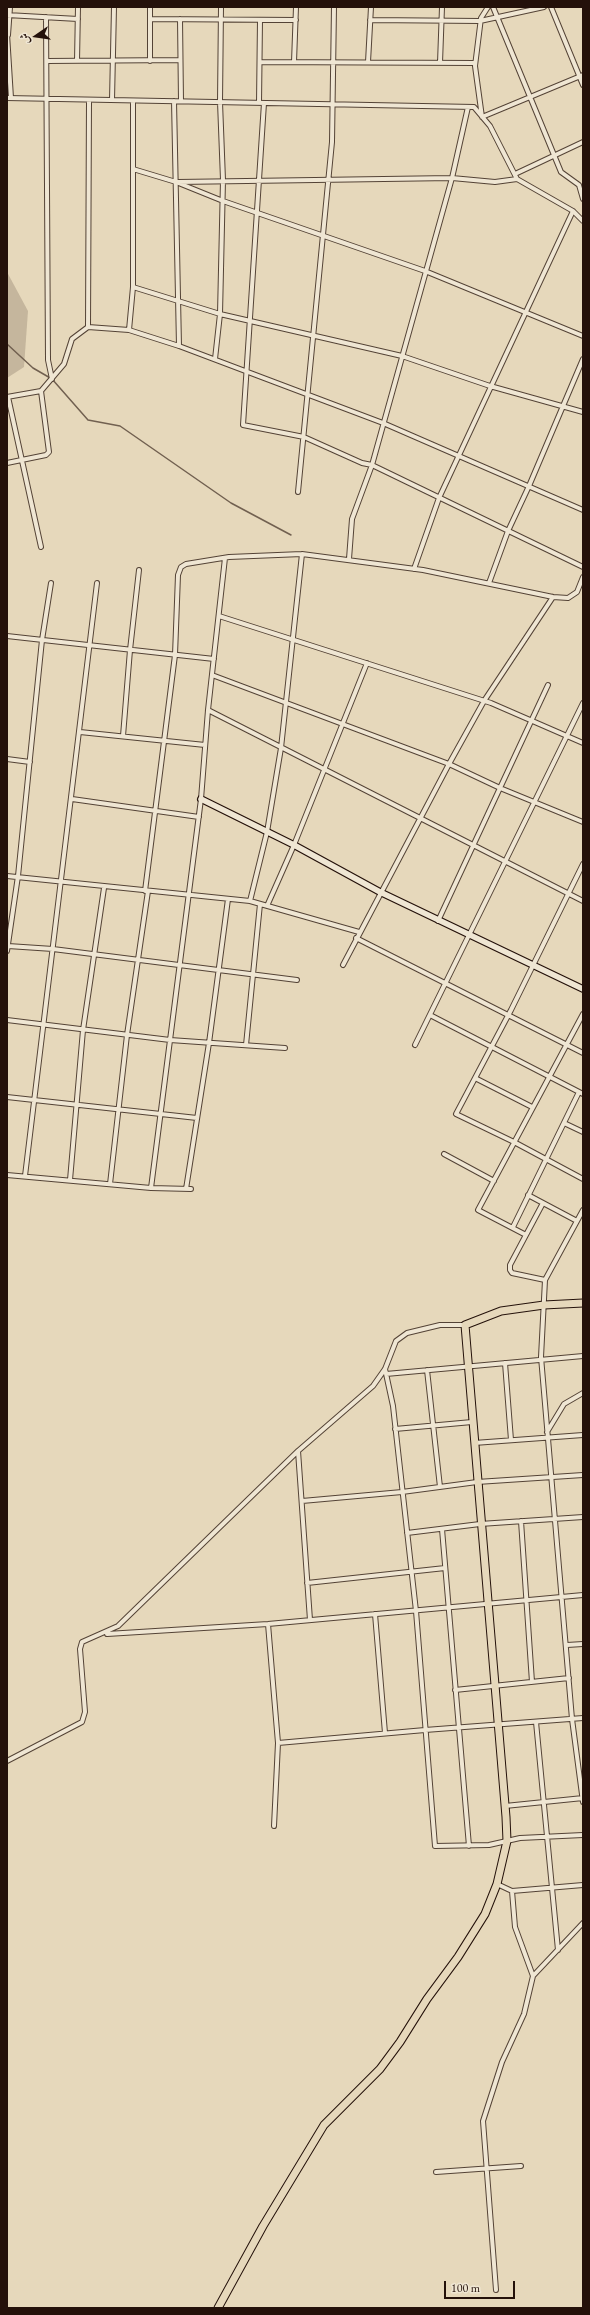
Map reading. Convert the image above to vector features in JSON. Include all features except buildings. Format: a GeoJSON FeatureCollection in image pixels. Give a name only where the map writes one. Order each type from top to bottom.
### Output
{"type":"FeatureCollection","features":[{"type":"Feature","properties":{"kind":"highway"},"geometry":{"type":"LineString","coordinates":[[218,2308],[262,2226],[321,2130],[380,2069],[400,2042],[427,1999],[458,1957],[485,1914],[497,1884],[507,1841],[505,1806],[480,1524],[465,1325],[501,1311],[544,1305],[583,1303]]}},
{"type":"Feature","properties":{"kind":"street"},"geometry":{"type":"LineString","coordinates":[[10,7],[7,35],[9,98],[474,107],[490,126],[517,179]]}},
{"type":"Feature","properties":{"kind":"street"},"geometry":{"type":"LineString","coordinates":[[77,61],[78,7]]}},
{"type":"Feature","properties":{"kind":"street"},"geometry":{"type":"LineString","coordinates":[[112,100],[114,7]]}},
{"type":"Feature","properties":{"kind":"street"},"geometry":{"type":"LineString","coordinates":[[150,7],[150,61]]}},
{"type":"Feature","properties":{"kind":"street"},"geometry":{"type":"LineString","coordinates":[[215,360],[220,314],[223,201],[220,102],[221,7]]}},
{"type":"Feature","properties":{"kind":"street"},"geometry":{"type":"LineString","coordinates":[[294,62],[296,7]]}},
{"type":"Feature","properties":{"kind":"street"},"geometry":{"type":"LineString","coordinates":[[298,492],[326,181],[332,142],[334,7]]}},
{"type":"Feature","properties":{"kind":"street"},"geometry":{"type":"LineString","coordinates":[[368,62],[370,7]]}},
{"type":"Feature","properties":{"kind":"street"},"geometry":{"type":"LineString","coordinates":[[440,63],[442,7]]}},
{"type":"Feature","properties":{"kind":"street"},"geometry":{"type":"LineString","coordinates":[[482,117],[476,63],[480,21],[488,7]]}},
{"type":"Feature","properties":{"kind":"street"},"geometry":{"type":"LineString","coordinates":[[493,7],[553,155],[561,172],[579,185],[583,199]]}},
{"type":"Feature","properties":{"kind":"street"},"geometry":{"type":"LineString","coordinates":[[370,20],[480,21],[544,7]]}},
{"type":"Feature","properties":{"kind":"street"},"geometry":{"type":"LineString","coordinates":[[551,7],[581,76],[583,85]]}},
{"type":"Feature","properties":{"kind":"street"},"geometry":{"type":"LineString","coordinates":[[8,15],[78,19]]}},
{"type":"Feature","properties":{"kind":"street"},"geometry":{"type":"LineString","coordinates":[[46,17],[48,360],[52,379]]}},
{"type":"Feature","properties":{"kind":"street"},"geometry":{"type":"LineString","coordinates":[[150,19],[296,20]]}},
{"type":"Feature","properties":{"kind":"street"},"geometry":{"type":"LineString","coordinates":[[180,19],[181,101]]}},
{"type":"Feature","properties":{"kind":"street"},"geometry":{"type":"LineString","coordinates":[[260,20],[262,103],[259,180],[243,424],[304,436],[362,463],[372,465],[583,567]]}},
{"type":"Feature","properties":{"kind":"street"},"geometry":{"type":"LineString","coordinates":[[47,62],[180,60]]}},
{"type":"Feature","properties":{"kind":"street"},"geometry":{"type":"LineString","coordinates":[[260,62],[476,63]]}},
{"type":"Feature","properties":{"kind":"street"},"geometry":{"type":"LineString","coordinates":[[482,117],[581,76]]}},
{"type":"Feature","properties":{"kind":"street"},"geometry":{"type":"LineString","coordinates":[[88,327],[89,100]]}},
{"type":"Feature","properties":{"kind":"street"},"geometry":{"type":"LineString","coordinates":[[129,330],[133,287],[133,101]]}},
{"type":"Feature","properties":{"kind":"street"},"geometry":{"type":"LineString","coordinates":[[174,101],[179,346]]}},
{"type":"Feature","properties":{"kind":"street"},"geometry":{"type":"LineString","coordinates":[[349,559],[352,519],[372,465],[452,178],[468,107]]}},
{"type":"Feature","properties":{"kind":"street"},"geometry":{"type":"LineString","coordinates":[[515,174],[583,142]]}},
{"type":"Feature","properties":{"kind":"street"},"geometry":{"type":"LineString","coordinates":[[133,170],[176,182],[223,201],[425,271],[583,336]]}},
{"type":"Feature","properties":{"kind":"street"},"geometry":{"type":"LineString","coordinates":[[176,182],[223,180],[326,181],[452,178],[495,182],[517,179],[572,211],[583,220]]}},
{"type":"Feature","properties":{"kind":"street"},"geometry":{"type":"LineString","coordinates":[[414,569],[439,498],[572,211]]}},
{"type":"Feature","properties":{"kind":"street"},"geometry":{"type":"LineString","coordinates":[[133,287],[179,303],[220,314],[402,356],[490,386],[583,412]]}},
{"type":"Feature","properties":{"kind":"street"},"geometry":{"type":"LineString","coordinates":[[41,547],[7,397],[41,391],[64,364],[72,339],[88,327],[129,330],[179,346],[383,423],[583,510]]}},
{"type":"Feature","properties":{"kind":"street"},"geometry":{"type":"LineString","coordinates":[[489,583],[508,531],[529,486],[583,359]]}},
{"type":"Feature","properties":{"kind":"street"},"geometry":{"type":"LineString","coordinates":[[7,463],[46,455],[49,452],[41,391]]}},
{"type":"Feature","properties":{"kind":"street"},"geometry":{"type":"LineString","coordinates":[[250,901],[267,832],[281,748],[302,554]]}},
{"type":"Feature","properties":{"kind":"street"},"geometry":{"type":"LineString","coordinates":[[110,1184],[126,1035],[138,961],[154,811],[174,655],[178,575],[181,567],[186,564],[225,558],[302,554],[349,559],[414,569],[553,597],[568,598],[577,592],[583,577]]}},
{"type":"Feature","properties":{"kind":"street"},"geometry":{"type":"LineString","coordinates":[[151,1188],[199,816],[208,710],[225,558]]}},
{"type":"Feature","properties":{"kind":"street"},"geometry":{"type":"LineString","coordinates":[[123,736],[130,650],[139,570]]}},
{"type":"Feature","properties":{"kind":"street"},"geometry":{"type":"LineString","coordinates":[[51,583],[42,640],[18,876],[7,949],[53,949],[179,967],[297,980]]}},
{"type":"Feature","properties":{"kind":"street"},"geometry":{"type":"LineString","coordinates":[[25,1176],[72,799],[96,584]]}},
{"type":"Feature","properties":{"kind":"street"},"geometry":{"type":"LineString","coordinates":[[343,965],[380,892],[484,701],[553,597]]}},
{"type":"Feature","properties":{"kind":"street"},"geometry":{"type":"LineString","coordinates":[[219,616],[292,638],[484,701],[583,743]]}},
{"type":"Feature","properties":{"kind":"street"},"geometry":{"type":"LineString","coordinates":[[7,636],[214,659]]}},
{"type":"Feature","properties":{"kind":"street"},"geometry":{"type":"LineString","coordinates":[[267,906],[325,771],[367,663]]}},
{"type":"Feature","properties":{"kind":"street"},"geometry":{"type":"LineString","coordinates":[[212,675],[449,764],[500,788],[583,822]]}},
{"type":"Feature","properties":{"kind":"street"},"geometry":{"type":"LineString","coordinates":[[438,921],[548,685]]}},
{"type":"Feature","properties":{"kind":"street"},"geometry":{"type":"LineString","coordinates":[[414,1046],[536,802],[566,736],[583,703]]}},
{"type":"Feature","properties":{"kind":"street"},"geometry":{"type":"LineString","coordinates":[[208,710],[325,771],[583,901]]}},
{"type":"Feature","properties":{"kind":"street"},"geometry":{"type":"LineString","coordinates":[[80,732],[205,746]]}},
{"type":"Feature","properties":{"kind":"street"},"geometry":{"type":"LineString","coordinates":[[7,759],[30,762]]}},
{"type":"Feature","properties":{"kind":"street"},"geometry":{"type":"LineString","coordinates":[[201,798],[294,845],[380,892],[469,936],[583,989]]}},
{"type":"Feature","properties":{"kind":"street"},"geometry":{"type":"LineString","coordinates":[[72,799],[199,816]]}},
{"type":"Feature","properties":{"kind":"street"},"geometry":{"type":"LineString","coordinates":[[583,864],[492,1047],[456,1114],[514,1142],[583,1179]]}},
{"type":"Feature","properties":{"kind":"street"},"geometry":{"type":"LineString","coordinates":[[7,876],[61,880],[104,888],[250,901],[359,932]]}},
{"type":"Feature","properties":{"kind":"street"},"geometry":{"type":"LineString","coordinates":[[70,1180],[83,1030],[96,955],[104,888]]}},
{"type":"Feature","properties":{"kind":"street"},"geometry":{"type":"LineString","coordinates":[[7,1175],[151,1188],[189,1189],[197,1118],[209,1043],[228,899]]}},
{"type":"Feature","properties":{"kind":"street"},"geometry":{"type":"LineString","coordinates":[[246,1046],[260,904]]}},
{"type":"Feature","properties":{"kind":"street"},"geometry":{"type":"LineString","coordinates":[[356,938],[583,1053]]}},
{"type":"Feature","properties":{"kind":"street"},"geometry":{"type":"LineString","coordinates":[[526,1235],[478,1210],[565,1044],[583,1014]]}},
{"type":"Feature","properties":{"kind":"street"},"geometry":{"type":"LineString","coordinates":[[430,1016],[581,1093],[564,1123],[513,1228]]}},
{"type":"Feature","properties":{"kind":"street"},"geometry":{"type":"LineString","coordinates":[[7,1020],[44,1026],[170,1040],[285,1048]]}},
{"type":"Feature","properties":{"kind":"street"},"geometry":{"type":"LineString","coordinates":[[475,1078],[532,1107]]}},
{"type":"Feature","properties":{"kind":"street"},"geometry":{"type":"LineString","coordinates":[[7,1097],[118,1108],[197,1118]]}},
{"type":"Feature","properties":{"kind":"street"},"geometry":{"type":"LineString","coordinates":[[564,1123],[583,1132]]}},
{"type":"Feature","properties":{"kind":"street"},"geometry":{"type":"LineString","coordinates":[[444,1154],[494,1181]]}},
{"type":"Feature","properties":{"kind":"street"},"geometry":{"type":"LineString","coordinates":[[528,1195],[577,1221]]}},
{"type":"Feature","properties":{"kind":"street"},"geometry":{"type":"LineString","coordinates":[[543,1203],[510,1265],[510,1270],[512,1273],[545,1280]]}},
{"type":"Feature","properties":{"kind":"street"},"geometry":{"type":"LineString","coordinates":[[583,1210],[545,1280],[541,1359],[563,1596],[572,1719],[583,1802]]}},
{"type":"Feature","properties":{"kind":"street"},"geometry":{"type":"LineString","coordinates":[[103,1635],[118,1626],[298,1451],[373,1386],[385,1371],[396,1341],[407,1334],[440,1325],[465,1325]]}},
{"type":"Feature","properties":{"kind":"street"},"geometry":{"type":"LineString","coordinates":[[385,1371],[426,1370],[583,1356]]}},
{"type":"Feature","properties":{"kind":"street"},"geometry":{"type":"LineString","coordinates":[[505,1363],[511,1440]]}},
{"type":"Feature","properties":{"kind":"street"},"geometry":{"type":"LineString","coordinates":[[426,1370],[440,1487]]}},
{"type":"Feature","properties":{"kind":"street"},"geometry":{"type":"LineString","coordinates":[[385,1371],[396,1429],[416,1611],[435,1846],[489,1845],[520,1838],[583,1835]]}},
{"type":"Feature","properties":{"kind":"street"},"geometry":{"type":"LineString","coordinates":[[547,1435],[564,1404],[583,1394]]}},
{"type":"Feature","properties":{"kind":"street"},"geometry":{"type":"LineString","coordinates":[[396,1429],[472,1422]]}},
{"type":"Feature","properties":{"kind":"street"},"geometry":{"type":"LineString","coordinates":[[474,1443],[547,1435],[583,1435]]}},
{"type":"Feature","properties":{"kind":"street"},"geometry":{"type":"LineString","coordinates":[[298,1451],[310,1620]]}},
{"type":"Feature","properties":{"kind":"street"},"geometry":{"type":"LineString","coordinates":[[302,1501],[402,1492],[477,1482],[583,1475]]}},
{"type":"Feature","properties":{"kind":"street"},"geometry":{"type":"LineString","coordinates":[[407,1533],[480,1524],[583,1517]]}},
{"type":"Feature","properties":{"kind":"street"},"geometry":{"type":"LineString","coordinates":[[521,1521],[532,1682]]}},
{"type":"Feature","properties":{"kind":"street"},"geometry":{"type":"LineString","coordinates":[[442,1529],[469,1846]]}},
{"type":"Feature","properties":{"kind":"street"},"geometry":{"type":"LineString","coordinates":[[308,1583],[445,1568]]}},
{"type":"Feature","properties":{"kind":"street"},"geometry":{"type":"LineString","coordinates":[[7,1761],[82,1722],[85,1712],[81,1644],[86,1639],[103,1635],[268,1624],[583,1595]]}},
{"type":"Feature","properties":{"kind":"street"},"geometry":{"type":"LineString","coordinates":[[375,1614],[385,1733]]}},
{"type":"Feature","properties":{"kind":"street"},"geometry":{"type":"LineString","coordinates":[[268,1624],[278,1743],[274,1826]]}},
{"type":"Feature","properties":{"kind":"street"},"geometry":{"type":"LineString","coordinates":[[567,1645],[583,1644]]}},
{"type":"Feature","properties":{"kind":"street"},"geometry":{"type":"LineString","coordinates":[[455,1690],[569,1678]]}},
{"type":"Feature","properties":{"kind":"street"},"geometry":{"type":"LineString","coordinates":[[278,1743],[385,1733],[583,1718]]}},
{"type":"Feature","properties":{"kind":"street"},"geometry":{"type":"LineString","coordinates":[[536,1722],[558,1950]]}},
{"type":"Feature","properties":{"kind":"street"},"geometry":{"type":"LineString","coordinates":[[577,1758],[583,1758]]}},
{"type":"Feature","properties":{"kind":"street"},"geometry":{"type":"LineString","coordinates":[[505,1806],[583,1798]]}},
{"type":"Feature","properties":{"kind":"street"},"geometry":{"type":"LineString","coordinates":[[497,1884],[512,1890],[583,1885]]}},
{"type":"Feature","properties":{"kind":"street"},"geometry":{"type":"LineString","coordinates":[[496,2290],[483,2121],[502,2062],[524,2014],[532,1976],[515,1927],[512,1890]]}},
{"type":"Feature","properties":{"kind":"street"},"geometry":{"type":"LineString","coordinates":[[532,1976],[583,1923]]}},
{"type":"Feature","properties":{"kind":"street"},"geometry":{"type":"LineString","coordinates":[[436,2172],[521,2166]]}},
{"type":"Feature","properties":{"kind":"shaded area"},"geometry":{"type":"Polygon","coordinates":[[[7,272],[28,311],[24,367],[7,378],[7,272]]]}},
{"type":"Feature","properties":{"kind":"waterway"},"geometry":{"type":"LineString","coordinates":[[7,344],[33,368],[52,379],[88,420],[120,426],[231,503],[291,535]]}}]}
